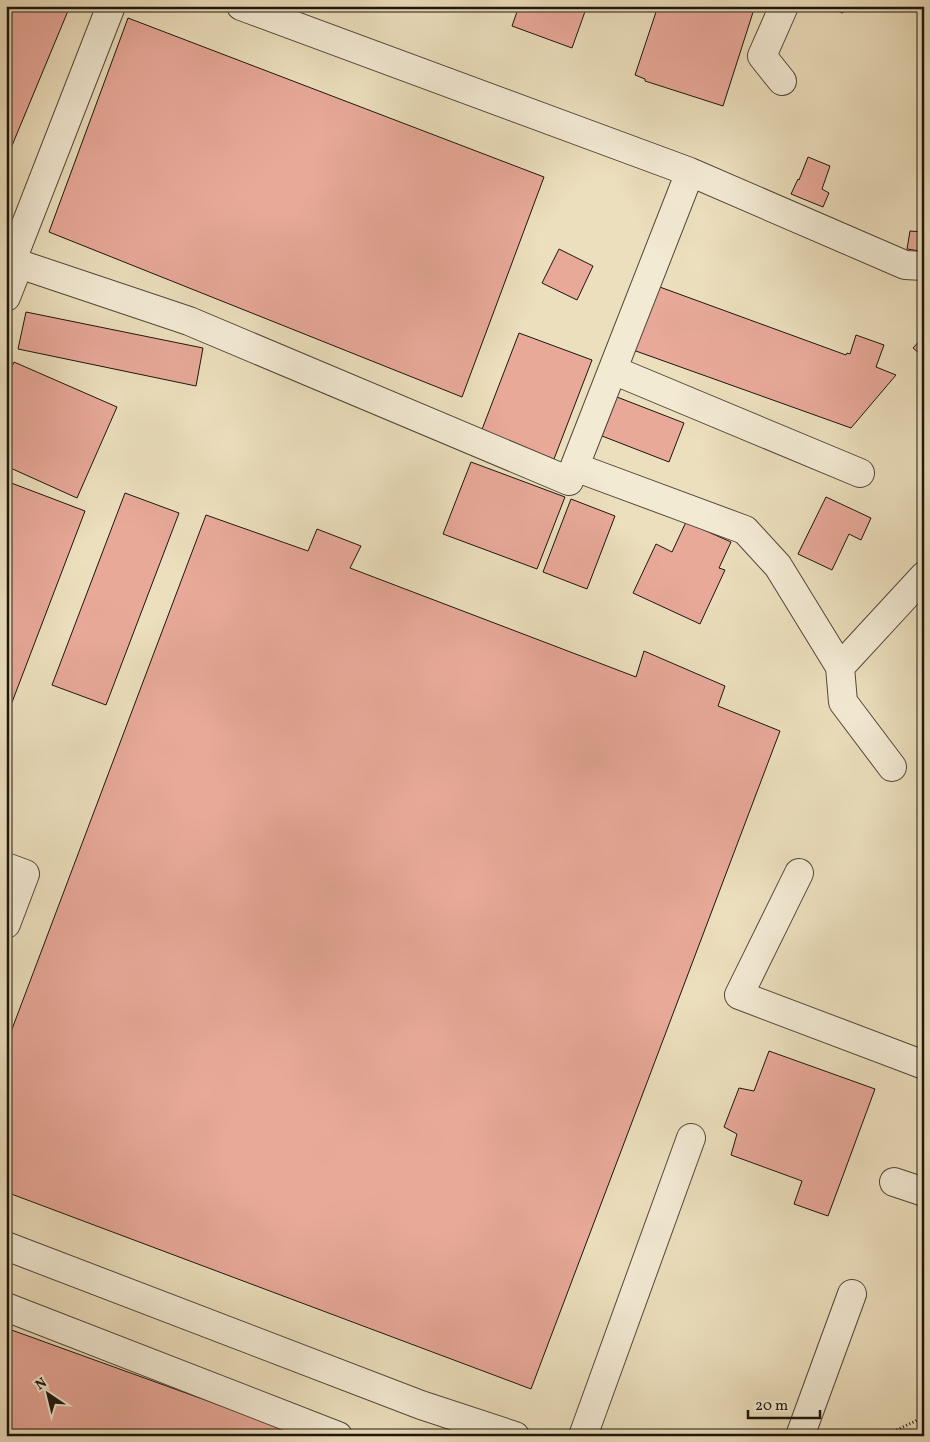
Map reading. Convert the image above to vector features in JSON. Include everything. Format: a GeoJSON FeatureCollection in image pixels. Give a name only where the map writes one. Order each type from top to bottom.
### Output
{"type":"FeatureCollection","features":[{"type":"Feature","properties":{"kind":"lane"},"geometry":{"type":"LineString","coordinates":[[111,6],[12,260],[19,264],[189,321],[569,481],[690,172]]}},
{"type":"Feature","properties":{"kind":"lane"},"geometry":{"type":"LineString","coordinates":[[241,6],[690,172],[905,265],[924,266]]}},
{"type":"Feature","properties":{"kind":"lane"},"geometry":{"type":"LineString","coordinates":[[782,81],[762,56],[784,6]]}},
{"type":"Feature","properties":{"kind":"lane"},"geometry":{"type":"LineString","coordinates":[[6,297],[19,264]]}},
{"type":"Feature","properties":{"kind":"lane"},"geometry":{"type":"LineString","coordinates":[[613,370],[860,472]]}},
{"type":"Feature","properties":{"kind":"lane"},"geometry":{"type":"LineString","coordinates":[[575,467],[745,530],[778,566],[840,667],[843,702],[892,767]]}},
{"type":"Feature","properties":{"kind":"lane"},"geometry":{"type":"LineString","coordinates":[[840,667],[924,576]]}},
{"type":"Feature","properties":{"kind":"lane"},"geometry":{"type":"LineString","coordinates":[[6,867],[25,874],[6,924]]}},
{"type":"Feature","properties":{"kind":"lane"},"geometry":{"type":"LineString","coordinates":[[799,873],[739,995],[924,1065]]}},
{"type":"Feature","properties":{"kind":"lane"},"geometry":{"type":"LineString","coordinates":[[583,1436],[691,1138]]}},
{"type":"Feature","properties":{"kind":"lane"},"geometry":{"type":"LineString","coordinates":[[894,1182],[924,1192]]}},
{"type":"Feature","properties":{"kind":"lane"},"geometry":{"type":"LineString","coordinates":[[6,1246],[421,1406],[515,1436]]}},
{"type":"Feature","properties":{"kind":"lane"},"geometry":{"type":"LineString","coordinates":[[800,1436],[852,1294]]}},
{"type":"Feature","properties":{"kind":"lane"},"geometry":{"type":"LineString","coordinates":[[6,1307],[338,1436]]}},
{"type":"Feature","properties":{"kind":"path"},"geometry":{"type":"LineString","coordinates":[[884,1436],[924,1417]]}},
{"type":"Feature","properties":{"kind":"building"},"geometry":{"type":"Polygon","coordinates":[[[6,6],[70,6],[6,160],[6,6]]]}},
{"type":"Feature","properties":{"kind":"building"},"geometry":{"type":"Polygon","coordinates":[[[519,6],[587,6],[572,48],[512,26],[519,6]]]}},
{"type":"Feature","properties":{"kind":"building"},"geometry":{"type":"Polygon","coordinates":[[[658,6],[755,6],[723,106],[645,81],[645,79],[635,75],[658,6]]]}},
{"type":"Feature","properties":{"kind":"building"},"geometry":{"type":"Polygon","coordinates":[[[828,6],[854,6],[842,13],[828,6]]]}},
{"type":"Feature","properties":{"kind":"building"},"geometry":{"type":"Polygon","coordinates":[[[128,18],[544,177],[462,397],[49,232],[128,18]]]}},
{"type":"Feature","properties":{"kind":"building"},"geometry":{"type":"Polygon","coordinates":[[[808,157],[830,166],[822,189],[829,193],[823,207],[791,194],[808,157]]]}},
{"type":"Feature","properties":{"kind":"building"},"geometry":{"type":"Polygon","coordinates":[[[910,231],[923,232],[920,251],[907,249],[910,231]]]}},
{"type":"Feature","properties":{"kind":"building"},"geometry":{"type":"Polygon","coordinates":[[[559,249],[593,266],[577,300],[542,283],[559,249]]]}},
{"type":"Feature","properties":{"kind":"building"},"geometry":{"type":"Polygon","coordinates":[[[657,286],[846,355],[847,353],[850,354],[856,335],[884,345],[876,367],[896,375],[851,428],[633,350],[657,286]]]}},
{"type":"Feature","properties":{"kind":"building"},"geometry":{"type":"Polygon","coordinates":[[[26,312],[203,348],[196,386],[18,349],[26,312]]]}},
{"type":"Feature","properties":{"kind":"building"},"geometry":{"type":"Polygon","coordinates":[[[519,333],[592,360],[554,459],[481,432],[519,333]]]}},
{"type":"Feature","properties":{"kind":"building"},"geometry":{"type":"Polygon","coordinates":[[[924,336],[924,357],[913,348],[924,336]]]}},
{"type":"Feature","properties":{"kind":"building"},"geometry":{"type":"Polygon","coordinates":[[[14,362],[117,407],[77,498],[6,466],[6,380],[14,362]]]}},
{"type":"Feature","properties":{"kind":"building"},"geometry":{"type":"Polygon","coordinates":[[[617,397],[684,423],[669,462],[602,436],[617,397]]]}},
{"type":"Feature","properties":{"kind":"building"},"geometry":{"type":"Polygon","coordinates":[[[471,462],[565,497],[537,569],[443,534],[471,462]]]}},
{"type":"Feature","properties":{"kind":"building"},"geometry":{"type":"Polygon","coordinates":[[[6,481],[85,511],[6,718],[6,481]]]}},
{"type":"Feature","properties":{"kind":"building"},"geometry":{"type":"Polygon","coordinates":[[[125,493],[179,513],[106,705],[52,685],[125,493]]]}},
{"type":"Feature","properties":{"kind":"building"},"geometry":{"type":"Polygon","coordinates":[[[826,497],[871,518],[861,540],[849,534],[832,570],[798,554],[826,497]]]}},
{"type":"Feature","properties":{"kind":"building"},"geometry":{"type":"Polygon","coordinates":[[[571,499],[615,516],[587,589],[543,572],[571,499]]]}},
{"type":"Feature","properties":{"kind":"building"},"geometry":{"type":"Polygon","coordinates":[[[206,515],[308,551],[317,529],[361,546],[350,568],[636,677],[644,651],[725,686],[718,706],[780,731],[531,1389],[6,1192],[6,1045],[206,515]]]}},
{"type":"Feature","properties":{"kind":"building"},"geometry":{"type":"Polygon","coordinates":[[[686,522],[731,542],[719,568],[725,570],[700,624],[633,593],[656,544],[672,552],[686,522]]]}},
{"type":"Feature","properties":{"kind":"building"},"geometry":{"type":"Polygon","coordinates":[[[769,1051],[875,1089],[828,1216],[794,1204],[802,1181],[731,1155],[737,1134],[724,1127],[739,1088],[754,1091],[769,1051]]]}},
{"type":"Feature","properties":{"kind":"building"},"geometry":{"type":"Polygon","coordinates":[[[6,1328],[305,1436],[6,1436],[6,1328]]]}}]}
